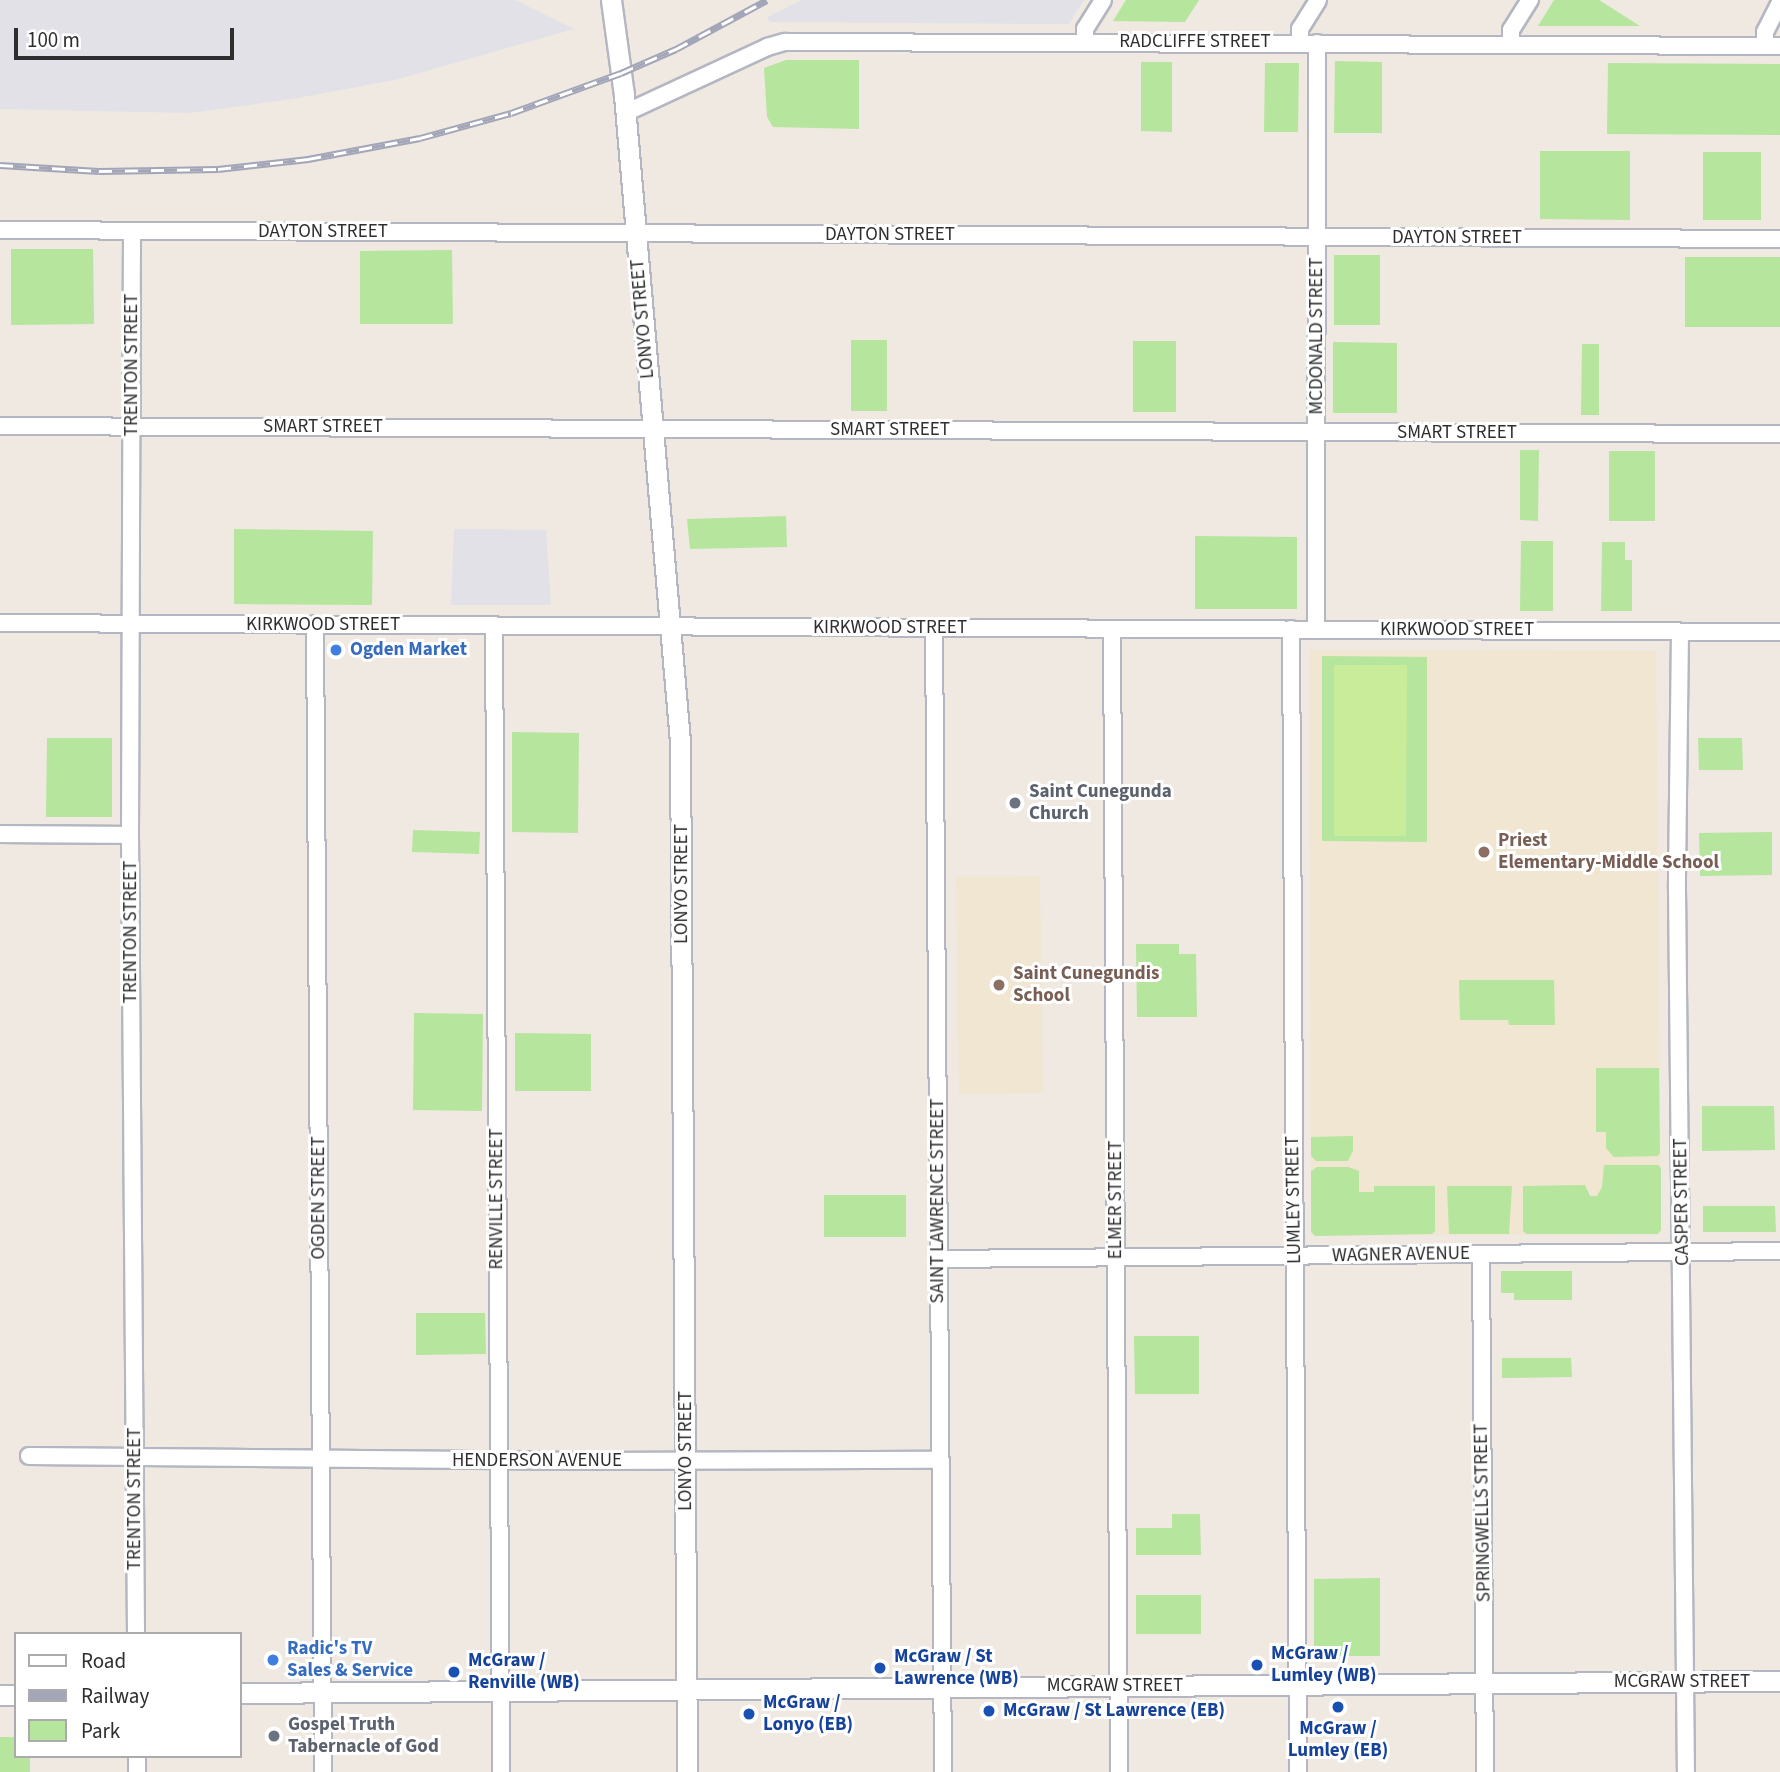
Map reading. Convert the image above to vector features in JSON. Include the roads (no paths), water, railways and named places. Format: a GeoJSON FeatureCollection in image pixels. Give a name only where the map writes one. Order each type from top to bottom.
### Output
{"type":"FeatureCollection","features":[{"type":"Feature","properties":{"kind":"street","name":"LONYO STREET"},"geometry":{"type":"LineString","coordinates":[[611,0],[625,113],[681,766],[687,1772]]}},
{"type":"Feature","properties":{"kind":"street"},"geometry":{"type":"LineString","coordinates":[[1085,41],[1085,29],[1103,0]]}},
{"type":"Feature","properties":{"kind":"street"},"geometry":{"type":"LineString","coordinates":[[1300,43],[1300,29],[1318,0]]}},
{"type":"Feature","properties":{"kind":"street"},"geometry":{"type":"LineString","coordinates":[[1511,44],[1511,30],[1530,0]]}},
{"type":"Feature","properties":{"kind":"street"},"geometry":{"type":"LineString","coordinates":[[1773,46],[1765,32],[1780,2]]}},
{"type":"Feature","properties":{"kind":"street","name":"RADCLIFFE STREET"},"geometry":{"type":"LineString","coordinates":[[625,113],[766,47],[785,42],[1085,41],[1773,46]]}},
{"type":"Feature","properties":{"kind":"street","name":"MCDONALD STREET"},"geometry":{"type":"LineString","coordinates":[[1316,629],[1317,43]]}},
{"type":"Feature","properties":{"kind":"street","name":"DAYTON STREET"},"geometry":{"type":"LineString","coordinates":[[0,230],[1780,239]]}},
{"type":"Feature","properties":{"kind":"street","name":"TRENTON STREET"},"geometry":{"type":"LineString","coordinates":[[132,231],[130,835],[136,1632]]}},
{"type":"Feature","properties":{"kind":"street","name":"SMART STREET"},"geometry":{"type":"LineString","coordinates":[[0,426],[1780,434]]}},
{"type":"Feature","properties":{"kind":"street","name":"KIRKWOOD STREET"},"geometry":{"type":"LineString","coordinates":[[0,623],[1780,632]]}},
{"type":"Feature","properties":{"kind":"street","name":"OGDEN STREET"},"geometry":{"type":"LineString","coordinates":[[315,624],[323,1772]]}},
{"type":"Feature","properties":{"kind":"street","name":"RENVILLE STREET"},"geometry":{"type":"LineString","coordinates":[[494,625],[501,1772]]}},
{"type":"Feature","properties":{"kind":"street","name":"SAINT LAWRENCE STREET"},"geometry":{"type":"LineString","coordinates":[[934,629],[943,1772]]}},
{"type":"Feature","properties":{"kind":"street","name":"ELMER STREET"},"geometry":{"type":"LineString","coordinates":[[1112,629],[1119,1772]]}},
{"type":"Feature","properties":{"kind":"street","name":"LUMLEY STREET"},"geometry":{"type":"LineString","coordinates":[[1291,629],[1298,1772]]}},
{"type":"Feature","properties":{"kind":"street","name":"CASPER STREET"},"geometry":{"type":"LineString","coordinates":[[1680,632],[1677,889],[1683,1252],[1686,1772]]}},
{"type":"Feature","properties":{"kind":"street"},"geometry":{"type":"LineString","coordinates":[[0,834],[130,835]]}},
{"type":"Feature","properties":{"kind":"street","name":"WAGNER AVENUE"},"geometry":{"type":"LineString","coordinates":[[938,1259],[1780,1251]]}},
{"type":"Feature","properties":{"kind":"street","name":"SPRINGWELLS STREET"},"geometry":{"type":"LineString","coordinates":[[1481,1254],[1485,1772]]}},
{"type":"Feature","properties":{"kind":"street","name":"HENDERSON AVENUE"},"geometry":{"type":"LineString","coordinates":[[29,1456],[499,1461],[939,1460]]}},
{"type":"Feature","properties":{"kind":"street","name":"MCGRAW STREET"},"geometry":{"type":"LineString","coordinates":[[242,1693],[1780,1681]]}},
{"type":"Feature","properties":{"kind":"railway"},"geometry":{"type":"LineString","coordinates":[[0,165],[99,171],[218,169],[308,159],[420,138],[511,113],[621,73],[676,49],[767,0]]}},
{"type":"Feature","properties":{"kind":"place","name":"Ogden Market"},"geometry":{"type":"Point","coordinates":[336,650]}},
{"type":"Feature","properties":{"kind":"place","name":"Saint Cunegunda Church"},"geometry":{"type":"Point","coordinates":[1015,803]}},
{"type":"Feature","properties":{"kind":"place","name":"Priest Elementary‑Middle School"},"geometry":{"type":"Point","coordinates":[1484,852]}},
{"type":"Feature","properties":{"kind":"place","name":"Saint Cunegundis School"},"geometry":{"type":"Point","coordinates":[999,985]}},
{"type":"Feature","properties":{"kind":"place","name":"Radic's TV Sales & Service"},"geometry":{"type":"Point","coordinates":[273,1660]}},
{"type":"Feature","properties":{"kind":"place","name":"McGraw / Lumley (WB)"},"geometry":{"type":"Point","coordinates":[1257,1665]}},
{"type":"Feature","properties":{"kind":"place","name":"McGraw / St Lawrence (WB)"},"geometry":{"type":"Point","coordinates":[880,1668]}},
{"type":"Feature","properties":{"kind":"place","name":"McGraw / Renville (WB)"},"geometry":{"type":"Point","coordinates":[454,1672]}},
{"type":"Feature","properties":{"kind":"place","name":"McGraw / Lumley (EB)"},"geometry":{"type":"Point","coordinates":[1338,1707]}},
{"type":"Feature","properties":{"kind":"place","name":"McGraw / St Lawrence (EB)"},"geometry":{"type":"Point","coordinates":[989,1711]}},
{"type":"Feature","properties":{"kind":"place","name":"McGraw / Lonyo (EB)"},"geometry":{"type":"Point","coordinates":[749,1714]}},
{"type":"Feature","properties":{"kind":"place","name":"Gospel Truth Tabernacle of God"},"geometry":{"type":"Point","coordinates":[274,1736]}}]}
